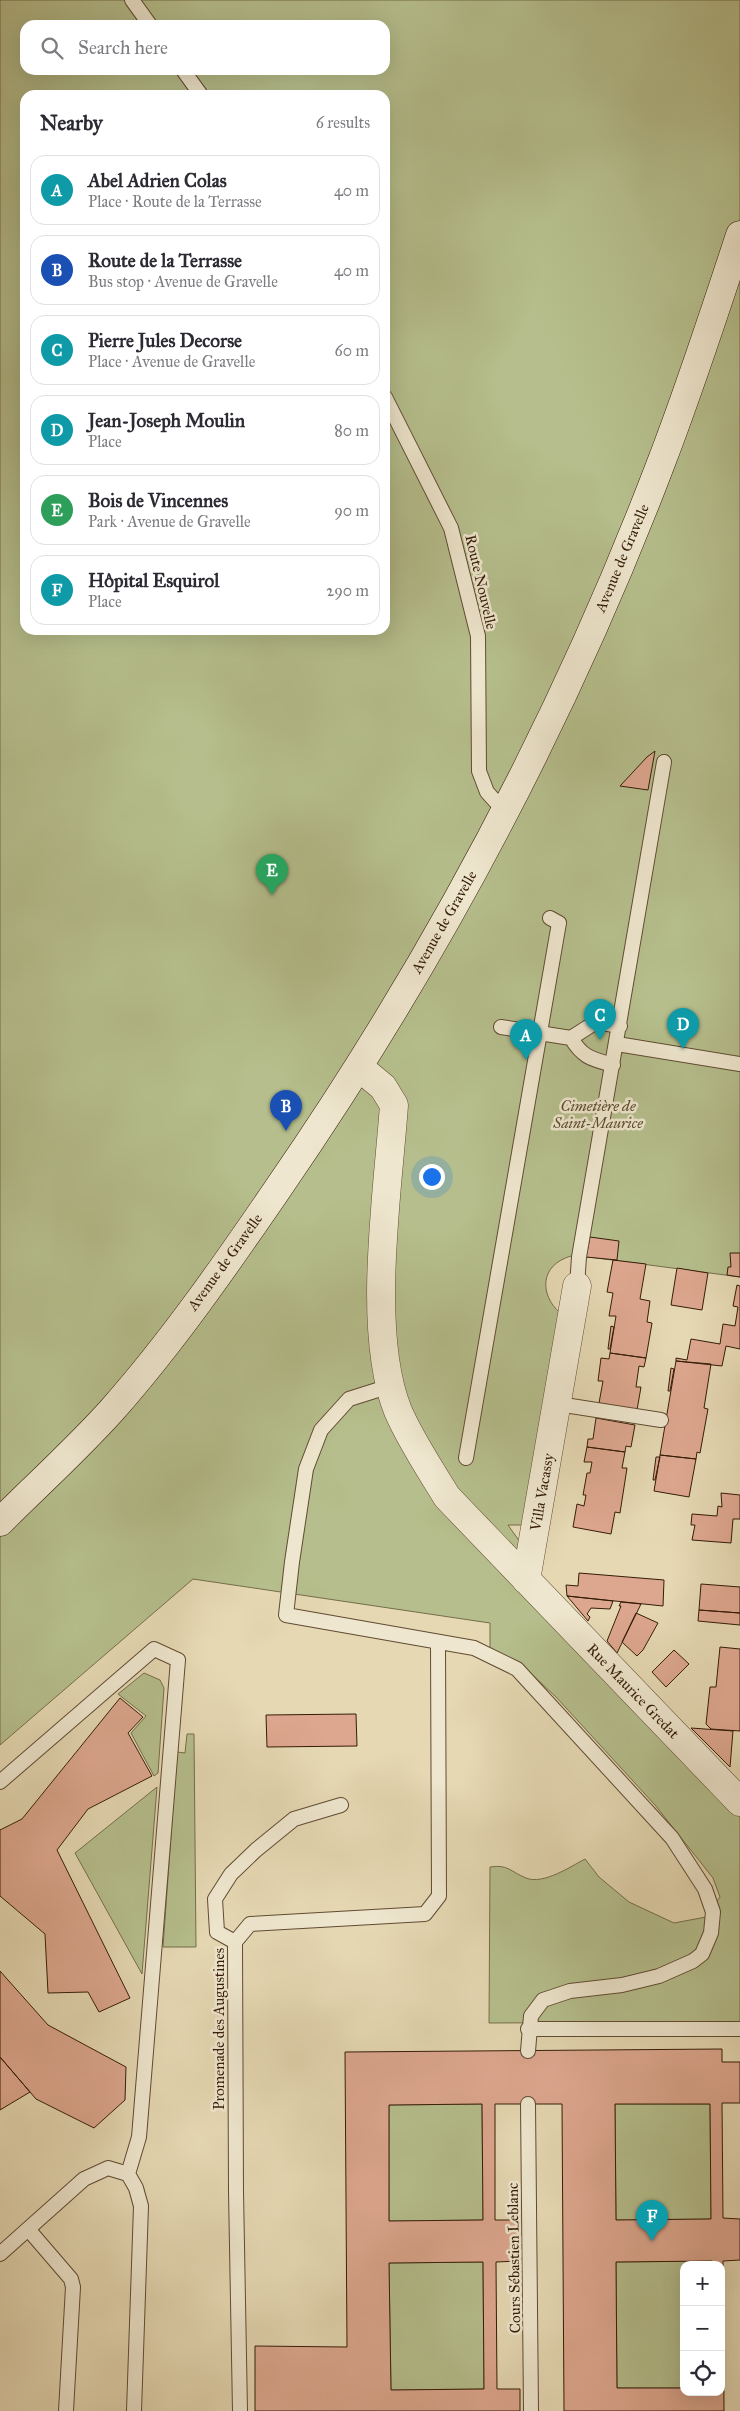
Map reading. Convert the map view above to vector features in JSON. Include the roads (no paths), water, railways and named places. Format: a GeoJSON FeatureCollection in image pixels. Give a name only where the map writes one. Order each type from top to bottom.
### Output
{"type":"FeatureCollection","features":[{"type":"Feature","properties":{"kind":"street","name":"Avenue de Gravelle"},"geometry":{"type":"LineString","coordinates":[[0,1522],[117,1403],[228,1261],[360,1068],[505,812],[594,626],[661,464],[740,235]]}},
{"type":"Feature","properties":{"kind":"street","name":"Rue Maurice Gredat"},"geometry":{"type":"LineString","coordinates":[[360,1068],[383,1087],[394,1105],[382,1285],[383,1332],[390,1386],[398,1411],[447,1497],[740,1802]]}},
{"type":"Feature","properties":{"kind":"street","name":"Villa Vacassy"},"geometry":{"type":"LineString","coordinates":[[526,1580],[577,1286]]}},
{"type":"Feature","properties":{"kind":"lane"},"geometry":{"type":"LineString","coordinates":[[132,0],[146,20]]}},
{"type":"Feature","properties":{"kind":"lane"},"geometry":{"type":"LineString","coordinates":[[187,75],[198,90]]}},
{"type":"Feature","properties":{"kind":"lane","name":"Route Nouvelle"},"geometry":{"type":"LineString","coordinates":[[390,407],[451,528],[478,636],[479,770],[487,792],[505,812]]}},
{"type":"Feature","properties":{"kind":"lane"},"geometry":{"type":"LineString","coordinates":[[577,1286],[579,1257],[664,762]]}},
{"type":"Feature","properties":{"kind":"lane"},"geometry":{"type":"LineString","coordinates":[[466,1458],[534,1056],[541,1033],[559,923],[550,918]]}},
{"type":"Feature","properties":{"kind":"lane"},"geometry":{"type":"LineString","coordinates":[[502,1027],[571,1038],[596,1022],[620,1026]]}},
{"type":"Feature","properties":{"kind":"lane"},"geometry":{"type":"LineString","coordinates":[[571,1038],[579,1051],[590,1058],[613,1065]]}},
{"type":"Feature","properties":{"kind":"lane"},"geometry":{"type":"LineString","coordinates":[[617,1044],[740,1064]]}},
{"type":"Feature","properties":{"kind":"lane"},"geometry":{"type":"LineString","coordinates":[[390,1386],[349,1399],[320,1430],[306,1469],[286,1615],[474,1648],[517,1669],[672,1838],[706,1888],[711,1902],[713,1912],[708,1943],[693,1961],[659,1976],[554,1995],[537,2006],[531,2016],[528,2030],[528,2051]]}},
{"type":"Feature","properties":{"kind":"lane"},"geometry":{"type":"LineString","coordinates":[[558,1404],[661,1420]]}},
{"type":"Feature","properties":{"kind":"lane","name":"Promenade des Augustines"},"geometry":{"type":"LineString","coordinates":[[240,2411],[236,2191],[235,1942],[250,1924],[425,1914],[439,1896],[438,1643]]}},
{"type":"Feature","properties":{"kind":"lane"},"geometry":{"type":"LineString","coordinates":[[0,1782],[154,1649],[178,1660],[139,2137],[128,2174]]}},
{"type":"Feature","properties":{"kind":"lane"},"geometry":{"type":"LineString","coordinates":[[235,1942],[217,1932],[215,1899],[231,1874],[256,1850],[294,1819],[341,1805]]}},
{"type":"Feature","properties":{"kind":"lane"},"geometry":{"type":"LineString","coordinates":[[528,2030],[740,2029]]}},
{"type":"Feature","properties":{"kind":"lane","name":"Cours Sébastien Leblanc"},"geometry":{"type":"LineString","coordinates":[[528,2104],[531,2411]]}},
{"type":"Feature","properties":{"kind":"lane"},"geometry":{"type":"LineString","coordinates":[[0,2254],[84,2180],[108,2168],[128,2174],[136,2188],[141,2206],[134,2411]]}},
{"type":"Feature","properties":{"kind":"lane"},"geometry":{"type":"LineString","coordinates":[[28,2230],[71,2279],[73,2287],[66,2411]]}},
{"type":"Feature","properties":{"kind":"place","name":"Bois de Vincennes"},"geometry":{"type":"Point","coordinates":[272,895]}},
{"type":"Feature","properties":{"kind":"place","name":"Pierre Jules Decorse"},"geometry":{"type":"Point","coordinates":[600,1040]}},
{"type":"Feature","properties":{"kind":"place","name":"Jean-Joseph Moulin"},"geometry":{"type":"Point","coordinates":[683,1049]}},
{"type":"Feature","properties":{"kind":"place","name":"Abel Adrien Colas"},"geometry":{"type":"Point","coordinates":[526,1060]}},
{"type":"Feature","properties":{"kind":"place","name":"Route de la Terrasse"},"geometry":{"type":"Point","coordinates":[286,1131]}},
{"type":"Feature","properties":{"kind":"place","name":"Hôpital Esquirol"},"geometry":{"type":"Point","coordinates":[652,2241]}},
{"type":"Feature","properties":{"kind":"park label","name":"Cimetière de Saint-Maurice"},"geometry":{"type":"Point","coordinates":[598,1114]}}]}
